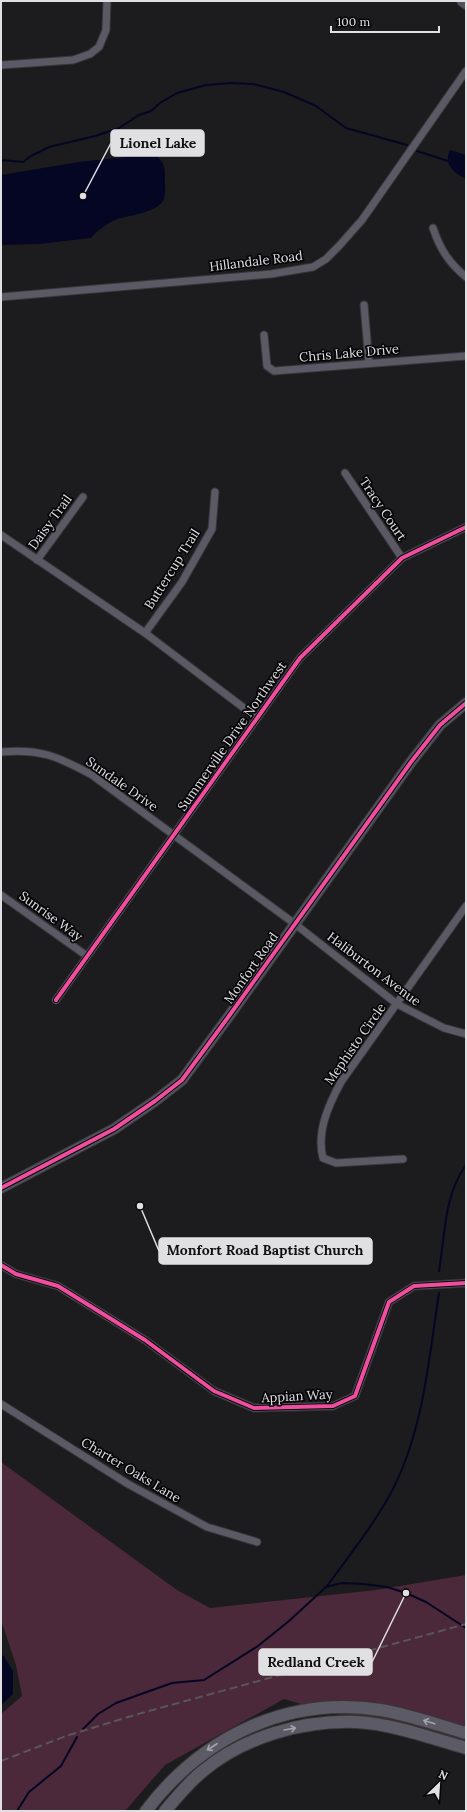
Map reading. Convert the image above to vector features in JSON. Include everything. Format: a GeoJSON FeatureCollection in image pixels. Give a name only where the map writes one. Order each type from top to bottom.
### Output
{"type":"FeatureCollection","features":[{"type":"Feature","properties":{"kind":"main road"},"geometry":{"type":"LineString","coordinates":[[146,1811],[168,1784],[191,1762],[212,1747],[246,1728],[298,1712],[325,1708],[380,1710],[413,1717],[466,1733]]}},
{"type":"Feature","properties":{"kind":"main road"},"geometry":{"type":"LineString","coordinates":[[165,1811],[182,1790],[203,1771],[225,1755],[283,1730],[321,1724],[356,1722],[398,1728],[466,1748]]}},
{"type":"Feature","properties":{"kind":"main road"},"geometry":{"type":"LineString","coordinates":[[246,1728],[253,1742]]}},
{"type":"Feature","properties":{"kind":"street"},"geometry":{"type":"LineString","coordinates":[[2,65],[73,60],[90,54],[99,47],[106,30],[107,1]]}},
{"type":"Feature","properties":{"kind":"street"},"geometry":{"type":"LineString","coordinates":[[462,1],[466,4]]}},
{"type":"Feature","properties":{"kind":"street","name":"Hillandale Road"},"geometry":{"type":"LineString","coordinates":[[1,297],[272,274],[313,266],[326,259],[362,220],[466,71]]}},
{"type":"Feature","properties":{"kind":"street"},"geometry":{"type":"LineString","coordinates":[[433,228],[437,241],[446,259],[466,277]]}},
{"type":"Feature","properties":{"kind":"street"},"geometry":{"type":"LineString","coordinates":[[364,305],[369,363]]}},
{"type":"Feature","properties":{"kind":"street","name":"Chris Lake Drive"},"geometry":{"type":"LineString","coordinates":[[264,336],[267,366],[274,371],[466,356]]}},
{"type":"Feature","properties":{"kind":"street","name":"Tracy Court"},"geometry":{"type":"LineString","coordinates":[[345,473],[402,558]]}},
{"type":"Feature","properties":{"kind":"street","name":"Buttercup Trail"},"geometry":{"type":"LineString","coordinates":[[145,633],[182,582],[212,529],[214,492]]}},
{"type":"Feature","properties":{"kind":"street","name":"Daisy Trail"},"geometry":{"type":"LineString","coordinates":[[37,560],[83,497]]}},
{"type":"Feature","properties":{"kind":"street","name":"Summerville Drive Northwest"},"geometry":{"type":"LineString","coordinates":[[56,1000],[300,658],[402,558],[466,528]]}},
{"type":"Feature","properties":{"kind":"street"},"geometry":{"type":"LineString","coordinates":[[1,535],[21,547],[37,560],[145,633],[257,718]]}},
{"type":"Feature","properties":{"kind":"street","name":"Monfort Road"},"geometry":{"type":"LineString","coordinates":[[1,1188],[114,1130],[182,1080],[230,1016],[440,725],[466,702]]}},
{"type":"Feature","properties":{"kind":"street","name":"Sundale Drive"},"geometry":{"type":"LineString","coordinates":[[1,752],[42,752],[64,759],[92,775],[295,924]]}},
{"type":"Feature","properties":{"kind":"street","name":"Sunrise Way"},"geometry":{"type":"LineString","coordinates":[[1,895],[87,956]]}},
{"type":"Feature","properties":{"kind":"street","name":"Mephisto Circle"},"geometry":{"type":"LineString","coordinates":[[403,1159],[336,1163],[323,1158],[321,1152],[322,1130],[332,1099],[341,1082],[466,906]]}},
{"type":"Feature","properties":{"kind":"street","name":"Haliburton Avenue"},"geometry":{"type":"LineString","coordinates":[[295,924],[397,1004],[444,1028],[466,1034]]}},
{"type":"Feature","properties":{"kind":"street","name":"Appian Way"},"geometry":{"type":"LineString","coordinates":[[1,1265],[16,1274],[58,1286],[145,1340],[214,1391],[254,1408],[333,1406],[355,1396],[389,1302],[414,1286],[466,1283]]}},
{"type":"Feature","properties":{"kind":"street","name":"Charter Oaks Lane"},"geometry":{"type":"LineString","coordinates":[[1,1404],[128,1484],[207,1527],[256,1542]]}},
{"type":"Feature","properties":{"kind":"shaded area"},"geometry":{"type":"Polygon","coordinates":[[[1,1462],[177,1590],[210,1608],[376,1590],[466,1575],[466,1749],[440,1744],[284,1699],[165,1765],[125,1811],[1,1811],[1,1714],[22,1696],[16,1665],[1,1620],[1,1462]]]}},
{"type":"Feature","properties":{"kind":"water"},"geometry":{"type":"Polygon","coordinates":[[[450,150],[466,155],[466,179],[457,174],[451,168],[448,160],[450,150]]]}},
{"type":"Feature","properties":{"kind":"water"},"geometry":{"type":"Polygon","coordinates":[[[153,154],[162,162],[165,174],[164,198],[160,205],[155,208],[113,221],[91,238],[39,244],[1,245],[1,175],[79,162],[153,154]]]}},
{"type":"Feature","properties":{"kind":"water"},"geometry":{"type":"Polygon","coordinates":[[[3,1655],[13,1671],[13,1694],[1,1705],[1,1658],[3,1655]]]}},
{"type":"Feature","properties":{"kind":"waterway"},"geometry":{"type":"LineString","coordinates":[[1,160],[23,162],[49,147],[95,136],[119,128],[139,115],[151,111],[160,103],[177,93],[206,85],[231,83],[253,84],[284,92],[316,106],[346,128],[407,145]]}},
{"type":"Feature","properties":{"kind":"waterway"},"geometry":{"type":"LineString","coordinates":[[417,151],[448,161]]}},
{"type":"Feature","properties":{"kind":"waterway"},"geometry":{"type":"LineString","coordinates":[[439,1271],[449,1202],[453,1189],[466,1165]]}},
{"type":"Feature","properties":{"kind":"waterway"},"geometry":{"type":"LineString","coordinates":[[327,1586],[380,1511],[395,1485],[405,1462],[419,1415],[439,1293]]}},
{"type":"Feature","properties":{"kind":"waterway"},"geometry":{"type":"LineString","coordinates":[[83,1729],[98,1714],[116,1703],[172,1683],[204,1680],[258,1646],[289,1621],[326,1587],[342,1583],[387,1587],[406,1593],[426,1602],[466,1628]]}},
{"type":"Feature","properties":{"kind":"waterway"},"geometry":{"type":"LineString","coordinates":[[17,1811],[29,1792],[61,1766],[77,1737]]}},
{"type":"Feature","properties":{"kind":"railway"},"geometry":{"type":"LineString","coordinates":[[1,1761],[66,1736],[138,1714],[466,1624]]}},
{"type":"Feature","properties":{"kind":"cycle path"},"geometry":{"type":"LineString","coordinates":[[56,1000],[300,658],[402,558],[466,527]]}},
{"type":"Feature","properties":{"kind":"cycle path"},"geometry":{"type":"LineString","coordinates":[[1,1188],[114,1129],[155,1101],[182,1080],[411,762],[440,725],[466,703]]}},
{"type":"Feature","properties":{"kind":"cycle path"},"geometry":{"type":"LineString","coordinates":[[1,1265],[16,1274],[58,1286],[145,1340],[214,1391],[254,1408],[333,1406],[355,1396],[389,1302],[414,1286],[466,1283]]}},
{"type":"Feature","properties":{"kind":"place","name":"Lionel Lake"},"geometry":{"type":"Point","coordinates":[83,196]}},
{"type":"Feature","properties":{"kind":"place","name":"Monfort Road Baptist Church"},"geometry":{"type":"Point","coordinates":[140,1206]}},
{"type":"Feature","properties":{"kind":"place","name":"Redland Creek"},"geometry":{"type":"Point","coordinates":[406,1593]}}]}
